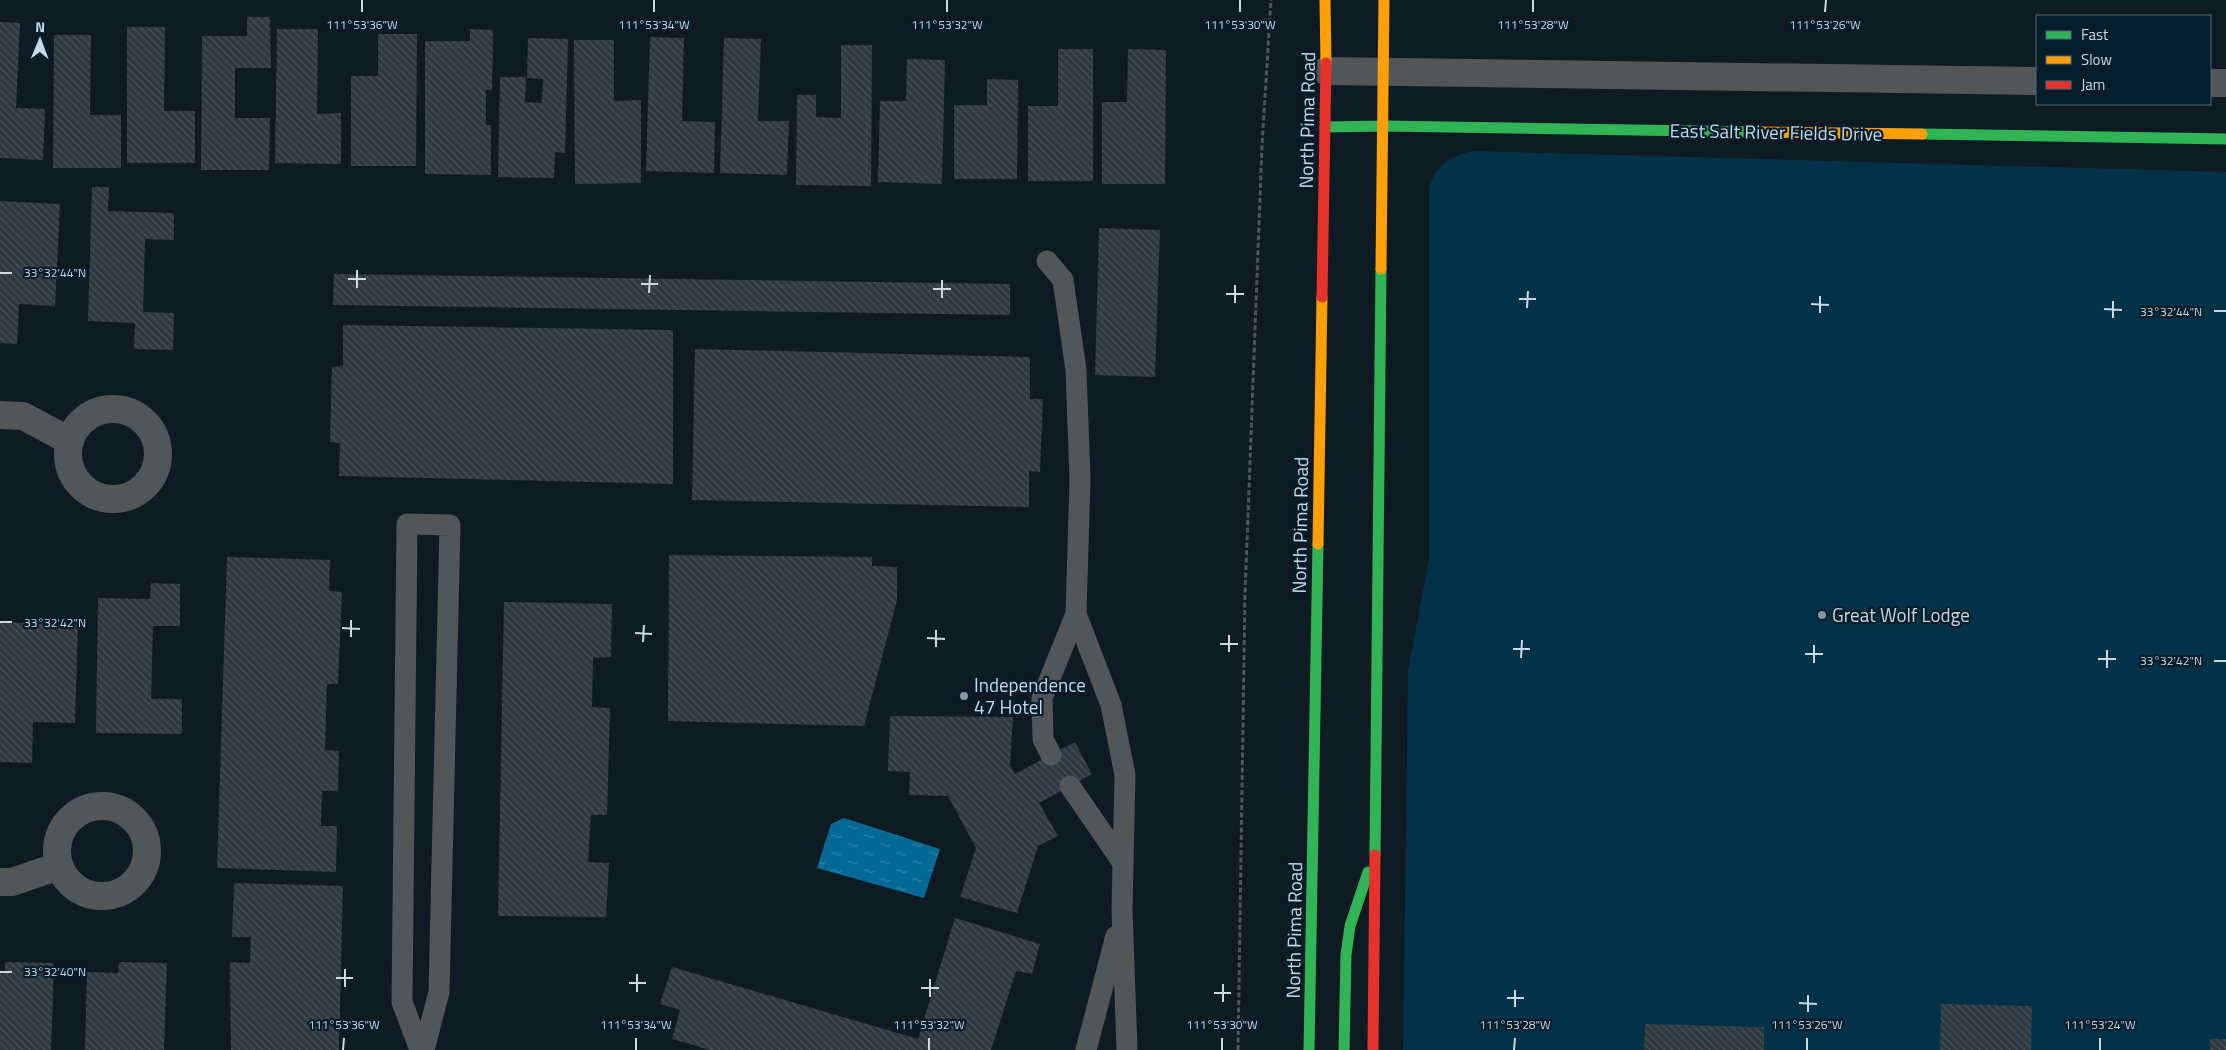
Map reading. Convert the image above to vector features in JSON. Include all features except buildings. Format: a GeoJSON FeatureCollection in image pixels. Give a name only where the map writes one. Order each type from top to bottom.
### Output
{"type":"FeatureCollection","features":[{"type":"Feature","properties":{"kind":"main road","name":"North Pima Road"},"geometry":{"type":"LineString","coordinates":[[1309,1050],[1326,72],[1325,0]]}},
{"type":"Feature","properties":{"kind":"main road"},"geometry":{"type":"LineString","coordinates":[[1373,1050],[1385,126],[1384,0]]}},
{"type":"Feature","properties":{"kind":"main road","name":"East Salt River Fields Drive"},"geometry":{"type":"LineString","coordinates":[[1325,127],[1385,126],[2226,139]]}},
{"type":"Feature","properties":{"kind":"main road"},"geometry":{"type":"LineString","coordinates":[[1344,1050],[1346,955],[1350,926],[1376,850]]}},
{"type":"Feature","properties":{"kind":"street"},"geometry":{"type":"LineString","coordinates":[[1326,72],[2036,81]]}},
{"type":"Feature","properties":{"kind":"street"},"geometry":{"type":"LineString","coordinates":[[2211,83],[2226,83]]}},
{"type":"Feature","properties":{"kind":"street"},"geometry":{"type":"LineString","coordinates":[[0,415],[23,416],[70,441]]}},
{"type":"Feature","properties":{"kind":"street"},"geometry":{"type":"LineString","coordinates":[[0,882],[12,882],[59,866]]}},
{"type":"Feature","properties":{"kind":"lane"},"geometry":{"type":"LineString","coordinates":[[1047,261],[1063,280],[1076,370],[1080,479],[1076,614],[1042,698],[1043,739],[1051,755]]}},
{"type":"Feature","properties":{"kind":"lane"},"geometry":{"type":"LineString","coordinates":[[406,524],[450,525],[440,992],[422,1050],[402,1002],[406,524]]}},
{"type":"Feature","properties":{"kind":"lane"},"geometry":{"type":"LineString","coordinates":[[1076,614],[1111,705],[1125,775],[1122,909],[1127,1050]]}},
{"type":"Feature","properties":{"kind":"lane"},"geometry":{"type":"LineString","coordinates":[[1070,786],[1123,863]]}},
{"type":"Feature","properties":{"kind":"lane"},"geometry":{"type":"LineString","coordinates":[[1086,1050],[1122,909]]}},
{"type":"Feature","properties":{"kind":"path"},"geometry":{"type":"LineString","coordinates":[[1238,1050],[1245,594],[1262,145],[1271,0]]}},
{"type":"Feature","properties":{"kind":"shaded area","name":"Great Wolf Lodge"},"geometry":{"type":"Polygon","coordinates":[[[1472,151],[2226,172],[2226,1050],[1403,1050],[1408,671],[1429,559],[1429,188],[1440,167],[1456,156],[1472,151]]]}},
{"type":"Feature","properties":{"kind":"water"},"geometry":{"type":"Polygon","coordinates":[[[844,818],[940,849],[924,898],[817,868],[831,824],[844,818]]]}},
{"type":"Feature","properties":{"kind":"traffic: fast"},"geometry":{"type":"LineString","coordinates":[[1325,127],[1385,126],[1761,132]]}},
{"type":"Feature","properties":{"kind":"traffic: fast"},"geometry":{"type":"LineString","coordinates":[[1922,134],[2226,139]]}},
{"type":"Feature","properties":{"kind":"traffic: fast"},"geometry":{"type":"LineString","coordinates":[[1375,855],[1381,269]]}},
{"type":"Feature","properties":{"kind":"traffic: fast"},"geometry":{"type":"LineString","coordinates":[[1309,1050],[1318,544]]}},
{"type":"Feature","properties":{"kind":"traffic: fast"},"geometry":{"type":"LineString","coordinates":[[1344,1050],[1346,955],[1350,926],[1368,872]]}},
{"type":"Feature","properties":{"kind":"traffic: slow"},"geometry":{"type":"LineString","coordinates":[[1325,0],[1326,63]]}},
{"type":"Feature","properties":{"kind":"traffic: slow"},"geometry":{"type":"LineString","coordinates":[[1381,269],[1384,0]]}},
{"type":"Feature","properties":{"kind":"traffic: slow"},"geometry":{"type":"LineString","coordinates":[[1761,132],[1922,134]]}},
{"type":"Feature","properties":{"kind":"traffic: slow"},"geometry":{"type":"LineString","coordinates":[[1318,544],[1322,297]]}},
{"type":"Feature","properties":{"kind":"traffic: jam"},"geometry":{"type":"LineString","coordinates":[[1322,297],[1326,63]]}},
{"type":"Feature","properties":{"kind":"traffic: jam"},"geometry":{"type":"LineString","coordinates":[[1373,1050],[1375,855]]}},
{"type":"Feature","properties":{"kind":"place","name":"Great Wolf Lodge"},"geometry":{"type":"Point","coordinates":[1822,615]}},
{"type":"Feature","properties":{"kind":"place","name":"Independence 47 Hotel"},"geometry":{"type":"Point","coordinates":[964,696]}}]}
